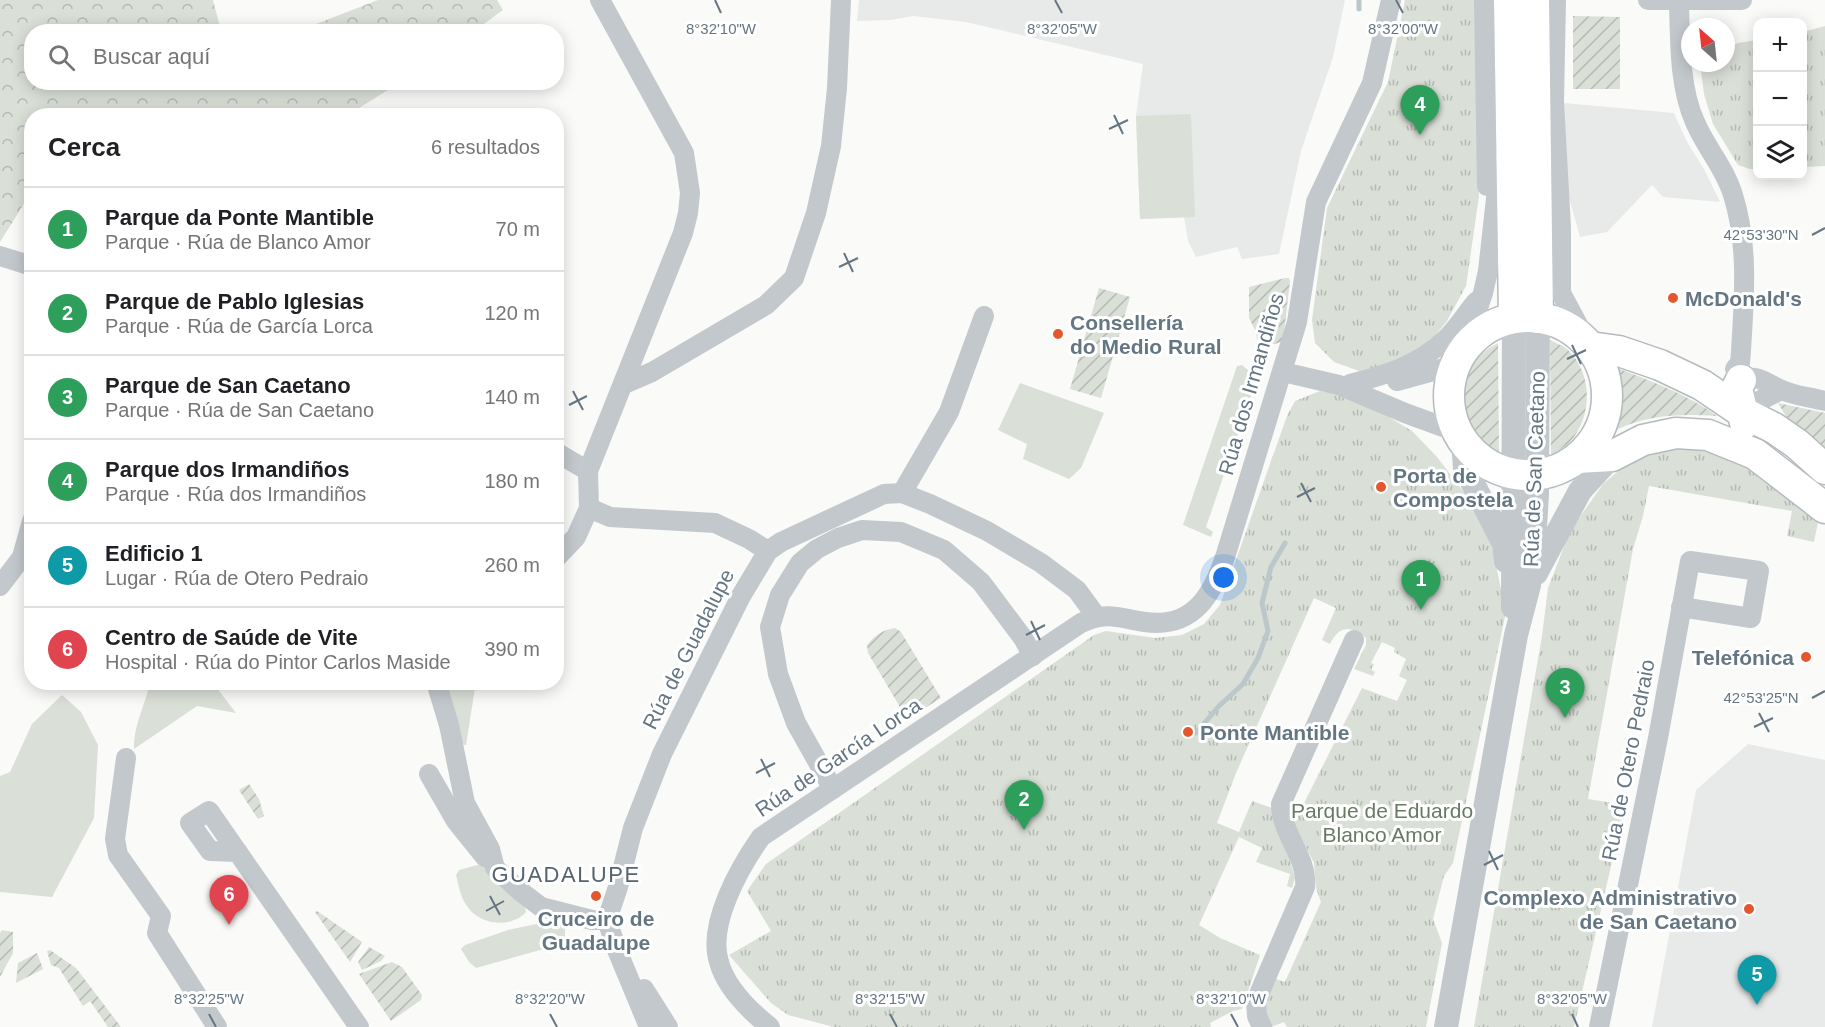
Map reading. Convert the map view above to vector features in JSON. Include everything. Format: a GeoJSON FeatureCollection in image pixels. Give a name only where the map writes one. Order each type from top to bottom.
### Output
{"type":"FeatureCollection","features":[{"type":"Feature","properties":{"kind":"main road"},"geometry":{"type":"LineString","coordinates":[[1509,0],[1510,70],[1526,328]]}},
{"type":"Feature","properties":{"kind":"main road"},"geometry":{"type":"LineString","coordinates":[[1526,328],[1534,0]]}},
{"type":"Feature","properties":{"kind":"main road"},"geometry":{"type":"LineString","coordinates":[[1503,321],[1526,328],[1568,328],[1590,346],[1605,377],[1607,404],[1597,435],[1577,458],[1553,471],[1525,475],[1496,469],[1460,437],[1449,408],[1449,388],[1460,356],[1479,333],[1503,321]]}},
{"type":"Feature","properties":{"kind":"main road"},"geometry":{"type":"LineString","coordinates":[[1590,346],[1619,351],[1660,365],[1713,392],[1742,412],[1774,428],[1797,444],[1825,469]]}},
{"type":"Feature","properties":{"kind":"main road"},"geometry":{"type":"LineString","coordinates":[[1713,392],[1738,371]]}},
{"type":"Feature","properties":{"kind":"main road"},"geometry":{"type":"LineString","coordinates":[[1738,371],[1737,388],[1747,434],[1755,454]]}},
{"type":"Feature","properties":{"kind":"main road"},"geometry":{"type":"LineString","coordinates":[[1577,458],[1612,456],[1643,440],[1676,433],[1692,425],[1725,420],[1742,412]]}},
{"type":"Feature","properties":{"kind":"main road"},"geometry":{"type":"LineString","coordinates":[[1676,433],[1708,435],[1755,454],[1825,507]]}},
{"type":"Feature","properties":{"kind":"street"},"geometry":{"type":"LineString","coordinates":[[564,550],[576,537],[589,508],[588,471],[683,233],[690,193],[684,153],[600,0]]}},
{"type":"Feature","properties":{"kind":"street"},"geometry":{"type":"LineString","coordinates":[[624,384],[652,372],[766,306],[794,278],[816,213],[831,147],[837,88],[841,0]]}},
{"type":"Feature","properties":{"kind":"street","name":"Rúa dos Irmandiños"},"geometry":{"type":"LineString","coordinates":[[1096,616],[1119,616],[1147,622],[1172,622],[1188,615],[1201,605],[1213,588],[1225,558],[1297,322],[1316,202],[1372,83],[1391,0]]}},
{"type":"Feature","properties":{"kind":"street"},"geometry":{"type":"LineString","coordinates":[[1484,0],[1488,271]]}},
{"type":"Feature","properties":{"kind":"street"},"geometry":{"type":"LineString","coordinates":[[1556,0],[1554,102],[1561,227],[1561,293],[1590,346]]}},
{"type":"Feature","properties":{"kind":"street"},"geometry":{"type":"LineString","coordinates":[[1648,0],[1742,0]]}},
{"type":"Feature","properties":{"kind":"street"},"geometry":{"type":"LineString","coordinates":[[1679,0],[1684,92],[1696,125],[1725,175],[1738,216],[1744,251],[1744,304],[1738,371],[1773,384],[1781,390],[1825,401]]}},
{"type":"Feature","properties":{"kind":"street"},"geometry":{"type":"LineString","coordinates":[[1283,372],[1345,384],[1397,381],[1460,356],[1483,293],[1488,271],[1510,70]]}},
{"type":"Feature","properties":{"kind":"street"},"geometry":{"type":"LineString","coordinates":[[0,256],[24,264]]}},
{"type":"Feature","properties":{"kind":"street"},"geometry":{"type":"LineString","coordinates":[[1345,384],[1383,376],[1428,355],[1448,338],[1483,293]]}},
{"type":"Feature","properties":{"kind":"street"},"geometry":{"type":"LineString","coordinates":[[902,493],[949,412],[984,316]]}},
{"type":"Feature","properties":{"kind":"street","name":"Rúa de San Caetano"},"geometry":{"type":"LineString","coordinates":[[1446,1027],[1516,635],[1521,592],[1526,328]]}},
{"type":"Feature","properties":{"kind":"street"},"geometry":{"type":"LineString","coordinates":[[1345,384],[1460,437],[1465,468],[1504,544],[1521,592]]}},
{"type":"Feature","properties":{"kind":"street"},"geometry":{"type":"LineString","coordinates":[[1742,412],[1781,390]]}},
{"type":"Feature","properties":{"kind":"street"},"geometry":{"type":"LineString","coordinates":[[1521,592],[1580,490],[1612,456]]}},
{"type":"Feature","properties":{"kind":"street"},"geometry":{"type":"LineString","coordinates":[[564,457],[588,471]]}},
{"type":"Feature","properties":{"kind":"street"},"geometry":{"type":"LineString","coordinates":[[589,508],[610,517],[715,523],[768,551],[781,542],[884,494],[902,493],[987,531],[1041,563],[1077,590],[1096,616]]}},
{"type":"Feature","properties":{"kind":"street"},"geometry":{"type":"LineString","coordinates":[[832,789],[796,723],[777,674],[770,627],[780,595],[800,563],[817,549],[838,538],[862,530],[901,532],[944,550],[981,582],[1023,638],[1033,656]]}},
{"type":"Feature","properties":{"kind":"street"},"geometry":{"type":"LineString","coordinates":[[0,586],[22,557],[24,550]]}},
{"type":"Feature","properties":{"kind":"street","name":"Rúa de Guadalupe"},"geometry":{"type":"LineString","coordinates":[[607,920],[633,828],[662,754],[741,596],[768,551]]}},
{"type":"Feature","properties":{"kind":"street","name":"Rúa de Otero Pedraio"},"geometry":{"type":"LineString","coordinates":[[1599,1027],[1658,738],[1682,607]]}},
{"type":"Feature","properties":{"kind":"street","name":"Rúa de García Lorca"},"geometry":{"type":"LineString","coordinates":[[770,1027],[760,1019],[726,978],[718,962],[716,945],[725,905],[745,860],[761,837],[1081,623],[1096,616]]}},
{"type":"Feature","properties":{"kind":"street"},"geometry":{"type":"LineString","coordinates":[[1262,1027],[1257,1016],[1256,1001],[1305,887],[1306,876],[1281,817],[1281,804],[1354,640]]}},
{"type":"Feature","properties":{"kind":"street"},"geometry":{"type":"LineString","coordinates":[[438,690],[449,725],[465,803],[490,849],[495,868]]}},
{"type":"Feature","properties":{"kind":"street"},"geometry":{"type":"LineString","coordinates":[[126,758],[115,839],[118,855],[161,916],[157,933],[217,1027]]}},
{"type":"Feature","properties":{"kind":"street"},"geometry":{"type":"LineString","coordinates":[[429,774],[456,821],[473,845],[519,891],[541,907],[592,920],[607,920],[649,1027]]}},
{"type":"Feature","properties":{"kind":"street"},"geometry":{"type":"LineString","coordinates":[[238,852],[359,1027]]}},
{"type":"Feature","properties":{"kind":"street"},"geometry":{"type":"LineString","coordinates":[[617,950],[645,989],[668,1027]]}},
{"type":"Feature","properties":{"kind":"shaded area"},"geometry":{"type":"Polygon","coordinates":[[[859,0],[1345,0],[1333,57],[1301,151],[1279,254],[1242,259],[1237,247],[1196,257],[1188,241],[1184,217],[1140,219],[1136,116],[1143,64],[966,22],[913,16],[891,20],[857,21],[859,0]]]}},
{"type":"Feature","properties":{"kind":"shaded area"},"geometry":{"type":"Polygon","coordinates":[[[1564,103],[1674,113],[1720,202],[1663,197],[1652,185],[1607,232],[1580,237],[1565,183],[1564,103]]]}},
{"type":"Feature","properties":{"kind":"shaded area","name":"Complexo Administrativo de San Caetano"},"geometry":{"type":"Polygon","coordinates":[[[1748,744],[1825,760],[1825,1027],[1652,1027],[1696,790],[1748,744]]]}},
{"type":"Feature","properties":{"kind":"green space"},"geometry":{"type":"Polygon","coordinates":[[[0,0],[213,0],[219,24],[24,24],[24,90],[388,90],[359,108],[24,108],[24,204],[0,242],[0,0]]]}},
{"type":"Feature","properties":{"kind":"green space"},"geometry":{"type":"Polygon","coordinates":[[[378,0],[497,0],[503,10],[484,24],[316,24],[378,0]]]}},
{"type":"Feature","properties":{"kind":"green space"},"geometry":{"type":"Polygon","coordinates":[[[1405,0],[1476,0],[1479,196],[1466,286],[1447,321],[1426,347],[1398,362],[1362,372],[1334,362],[1315,343],[1312,320],[1327,208],[1388,82],[1405,0]]]}},
{"type":"Feature","properties":{"kind":"green space"},"geometry":{"type":"Polygon","coordinates":[[[1573,16],[1620,17],[1620,89],[1573,89],[1573,16]]]}},
{"type":"Feature","properties":{"kind":"green space"},"geometry":{"type":"Polygon","coordinates":[[[1825,26],[1825,166],[1807,167],[1807,31],[1825,26]]]}},
{"type":"Feature","properties":{"kind":"green space"},"geometry":{"type":"Polygon","coordinates":[[[1753,41],[1753,169],[1738,165],[1713,124],[1704,94],[1701,72],[1735,72],[1735,44],[1753,41]]]}},
{"type":"Feature","properties":{"kind":"green space"},"geometry":{"type":"Polygon","coordinates":[[[1191,114],[1195,217],[1140,219],[1136,116],[1191,114]]]}},
{"type":"Feature","properties":{"kind":"green space"},"geometry":{"type":"Polygon","coordinates":[[[1289,278],[1290,281],[1283,341],[1266,344],[1257,339],[1249,318],[1249,287],[1289,278]]]}},
{"type":"Feature","properties":{"kind":"green space"},"geometry":{"type":"Polygon","coordinates":[[[1099,288],[1130,297],[1101,398],[1070,389],[1099,288]]]}},
{"type":"Feature","properties":{"kind":"green space"},"geometry":{"type":"Polygon","coordinates":[[[1550,340],[1563,346],[1576,359],[1582,370],[1587,395],[1583,420],[1578,432],[1570,442],[1551,456],[1550,340]]]}},
{"type":"Feature","properties":{"kind":"green space"},"geometry":{"type":"Polygon","coordinates":[[[1498,343],[1499,454],[1485,445],[1474,433],[1464,408],[1463,398],[1465,379],[1472,363],[1480,354],[1498,343]]]}},
{"type":"Feature","properties":{"kind":"green space"},"geometry":{"type":"Polygon","coordinates":[[[1242,365],[1257,378],[1206,527],[1213,532],[1211,537],[1183,525],[1237,366],[1242,365]]]}},
{"type":"Feature","properties":{"kind":"green space"},"geometry":{"type":"Polygon","coordinates":[[[1614,367],[1680,394],[1717,416],[1664,416],[1640,421],[1614,431],[1618,399],[1614,367]]]}},
{"type":"Feature","properties":{"kind":"green space"},"geometry":{"type":"Polygon","coordinates":[[[1020,383],[1104,413],[1081,468],[1069,479],[1023,459],[1027,444],[998,430],[1020,383]]]}},
{"type":"Feature","properties":{"kind":"green space","name":"Parque de Eduardo Blanco Amor"},"geometry":{"type":"Polygon","coordinates":[[[1320,391],[1354,396],[1412,431],[1437,457],[1473,504],[1492,547],[1506,612],[1453,863],[1444,876],[1433,919],[1442,943],[1426,1027],[1287,1027],[1284,1022],[1271,1027],[1265,1012],[1264,997],[1273,978],[1285,982],[1321,902],[1316,888],[1314,863],[1294,823],[1362,688],[1397,701],[1407,680],[1399,676],[1406,659],[1394,652],[1395,648],[1382,642],[1371,663],[1374,664],[1371,670],[1375,672],[1373,676],[1354,669],[1366,645],[1366,638],[1355,631],[1346,629],[1337,633],[1330,644],[1322,640],[1336,608],[1314,598],[1236,773],[1217,823],[1239,832],[1252,801],[1275,809],[1295,878],[1292,888],[1287,886],[1290,874],[1256,862],[1262,848],[1239,837],[1199,925],[1220,938],[1260,955],[1242,1009],[1210,1023],[1211,1027],[834,1027],[788,1015],[771,1003],[729,955],[771,931],[747,891],[766,864],[1094,635],[1106,631],[1155,638],[1182,635],[1204,624],[1220,605],[1287,416],[1295,401],[1320,391]]]}},
{"type":"Feature","properties":{"kind":"green space"},"geometry":{"type":"Polygon","coordinates":[[[1778,403],[1825,413],[1825,450],[1787,418],[1778,403]]]}},
{"type":"Feature","properties":{"kind":"green space"},"geometry":{"type":"Polygon","coordinates":[[[1676,443],[1746,458],[1819,517],[1814,542],[1787,536],[1792,511],[1649,486],[1633,549],[1588,799],[1625,805],[1574,1027],[1474,1027],[1542,636],[1548,588],[1570,531],[1603,484],[1637,455],[1676,443]]]}},
{"type":"Feature","properties":{"kind":"green space"},"geometry":{"type":"Polygon","coordinates":[[[895,628],[901,632],[941,698],[907,719],[868,653],[867,645],[873,638],[895,628]]]}},
{"type":"Feature","properties":{"kind":"green space"},"geometry":{"type":"Polygon","coordinates":[[[148,690],[218,690],[236,713],[197,706],[134,749],[137,724],[148,690]]]}},
{"type":"Feature","properties":{"kind":"green space"},"geometry":{"type":"Polygon","coordinates":[[[443,690],[475,690],[466,745],[457,744],[443,690]]]}},
{"type":"Feature","properties":{"kind":"green space"},"geometry":{"type":"Polygon","coordinates":[[[62,695],[81,712],[98,745],[94,818],[52,897],[0,892],[0,776],[10,772],[32,724],[62,695]]]}},
{"type":"Feature","properties":{"kind":"green space"},"geometry":{"type":"Polygon","coordinates":[[[249,784],[259,799],[264,816],[258,819],[239,790],[249,784]]]}},
{"type":"Feature","properties":{"kind":"green space"},"geometry":{"type":"Polygon","coordinates":[[[485,863],[525,907],[526,912],[520,917],[504,923],[487,921],[472,912],[465,903],[456,875],[459,870],[485,863]]]}},
{"type":"Feature","properties":{"kind":"green space"},"geometry":{"type":"Polygon","coordinates":[[[317,911],[362,942],[350,962],[315,912],[317,911]]]}},
{"type":"Feature","properties":{"kind":"green space"},"geometry":{"type":"Polygon","coordinates":[[[565,918],[565,943],[476,968],[461,949],[465,945],[508,930],[565,918]]]}},
{"type":"Feature","properties":{"kind":"green space"},"geometry":{"type":"Polygon","coordinates":[[[2,930],[13,932],[13,953],[0,977],[0,933],[2,930]]]}},
{"type":"Feature","properties":{"kind":"green space"},"geometry":{"type":"Polygon","coordinates":[[[369,947],[385,956],[381,961],[362,970],[358,962],[369,947]]]}},
{"type":"Feature","properties":{"kind":"green space"},"geometry":{"type":"Polygon","coordinates":[[[50,950],[76,968],[121,1027],[108,1027],[90,1001],[83,1006],[59,968],[51,965],[47,951],[50,950]]]}},
{"type":"Feature","properties":{"kind":"green space"},"geometry":{"type":"Polygon","coordinates":[[[37,953],[43,969],[16,983],[18,963],[37,953]]]}},
{"type":"Feature","properties":{"kind":"green space"},"geometry":{"type":"Polygon","coordinates":[[[392,962],[402,967],[422,995],[421,1000],[391,1021],[359,974],[392,962]]]}},
{"type":"Feature","properties":{"kind":"waterway"},"geometry":{"type":"LineString","coordinates":[[1359,0],[1359,9]]}},
{"type":"Feature","properties":{"kind":"waterway"},"geometry":{"type":"LineString","coordinates":[[1196,733],[1219,706],[1243,684],[1258,658],[1268,631],[1262,603],[1271,567],[1285,543]]}},
{"type":"Feature","properties":{"kind":"place","name":"Parque dos Irmandiños"},"geometry":{"type":"Point","coordinates":[1420,135]}},
{"type":"Feature","properties":{"kind":"place","name":"McDonald's"},"geometry":{"type":"Point","coordinates":[1673,298]}},
{"type":"Feature","properties":{"kind":"place","name":"Consellería do Medio Rural"},"geometry":{"type":"Point","coordinates":[1058,334]}},
{"type":"Feature","properties":{"kind":"place","name":"Porta de Compostela"},"geometry":{"type":"Point","coordinates":[1381,487]}},
{"type":"Feature","properties":{"kind":"place","name":"Parque da Ponte Mantible"},"geometry":{"type":"Point","coordinates":[1421,610]}},
{"type":"Feature","properties":{"kind":"place","name":"Telefónica"},"geometry":{"type":"Point","coordinates":[1806,657]}},
{"type":"Feature","properties":{"kind":"place","name":"Parque de San Caetano"},"geometry":{"type":"Point","coordinates":[1565,718]}},
{"type":"Feature","properties":{"kind":"place","name":"Ponte Mantible"},"geometry":{"type":"Point","coordinates":[1188,732]}},
{"type":"Feature","properties":{"kind":"place","name":"Parque de Pablo Iglesias"},"geometry":{"type":"Point","coordinates":[1024,830]}},
{"type":"Feature","properties":{"kind":"place","name":"Cruceiro de Guadalupe"},"geometry":{"type":"Point","coordinates":[596,896]}},
{"type":"Feature","properties":{"kind":"place","name":"Complexo Administrativo de San Caetano"},"geometry":{"type":"Point","coordinates":[1749,909]}},
{"type":"Feature","properties":{"kind":"place","name":"Centro de Saúde de Vite"},"geometry":{"type":"Point","coordinates":[229,925]}},
{"type":"Feature","properties":{"kind":"place","name":"Edificio 1"},"geometry":{"type":"Point","coordinates":[1757,1005]}},
{"type":"Feature","properties":{"kind":"district","name":"GUADALUPE"},"geometry":{"type":"Point","coordinates":[566,874]}}]}
